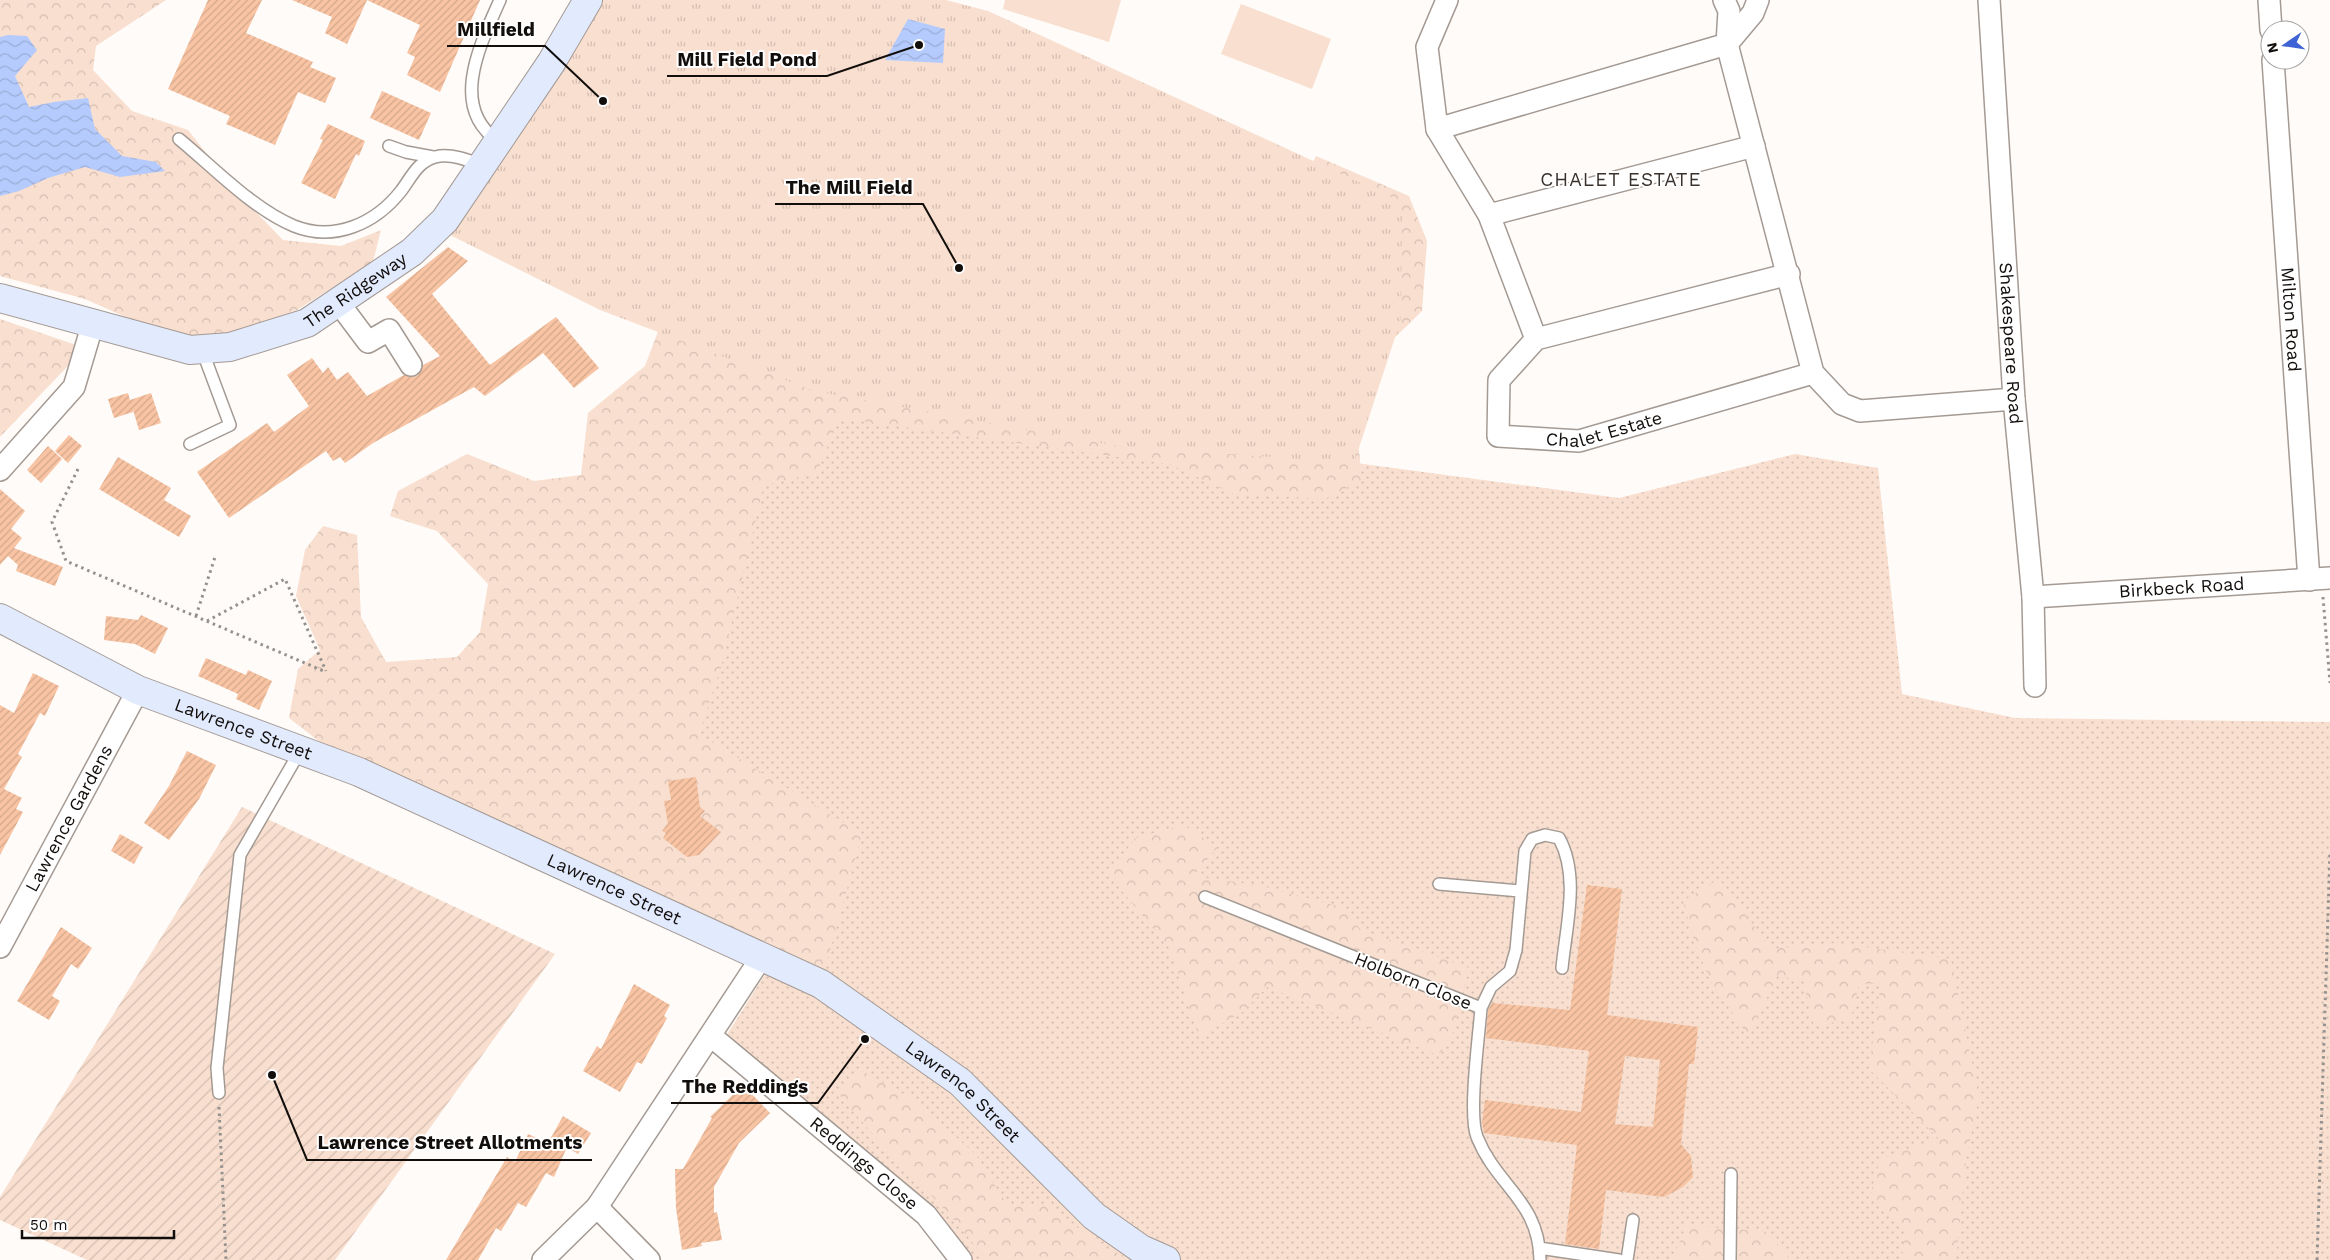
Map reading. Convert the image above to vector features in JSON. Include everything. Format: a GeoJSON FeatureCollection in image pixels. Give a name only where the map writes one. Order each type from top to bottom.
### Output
{"type":"FeatureCollection","features":[{"type":"Feature","properties":{"kind":"street","name":"The Ridgeway"},"geometry":{"type":"LineString","coordinates":[[0,298],[190,350],[230,347],[307,323],[412,252],[445,220],[551,63],[588,0]]}},
{"type":"Feature","properties":{"kind":"street"},"geometry":{"type":"LineString","coordinates":[[1447,0],[1427,47],[1437,129],[1489,214],[1536,339],[1789,274]]}},
{"type":"Feature","properties":{"kind":"street"},"geometry":{"type":"LineString","coordinates":[[1724,0],[1729,11],[1727,44],[1814,373],[1842,404],[1860,411],[2014,399]]}},
{"type":"Feature","properties":{"kind":"street"},"geometry":{"type":"LineString","coordinates":[[1437,129],[1727,44],[1753,13],[1758,0]]}},
{"type":"Feature","properties":{"kind":"street","name":"Shakespeare Road"},"geometry":{"type":"LineString","coordinates":[[1989,0],[2014,399],[2033,597],[2035,686]]}},
{"type":"Feature","properties":{"kind":"street"},"geometry":{"type":"LineString","coordinates":[[2269,0],[2270,20]]}},
{"type":"Feature","properties":{"kind":"street","name":"Milton Road"},"geometry":{"type":"LineString","coordinates":[[2274,70],[2320,579]]}},
{"type":"Feature","properties":{"kind":"street"},"geometry":{"type":"LineString","coordinates":[[1489,214],[1754,146]]}},
{"type":"Feature","properties":{"kind":"street"},"geometry":{"type":"LineString","coordinates":[[338,302],[368,342],[389,330],[410,365]]}},
{"type":"Feature","properties":{"kind":"street"},"geometry":{"type":"LineString","coordinates":[[0,470],[74,387],[93,322]]}},
{"type":"Feature","properties":{"kind":"street","name":"Chalet Estate"},"geometry":{"type":"LineString","coordinates":[[1536,339],[1499,380],[1498,436],[1578,441],[1814,373]]}},
{"type":"Feature","properties":{"kind":"street","name":"Birkbeck Road"},"geometry":{"type":"LineString","coordinates":[[2033,597],[2320,579]]}},
{"type":"Feature","properties":{"kind":"street","name":"Lawrence Street"},"geometry":{"type":"LineString","coordinates":[[0,618],[138,690],[359,772],[821,984],[960,1082],[1094,1216],[1140,1249],[1166,1260]]}},
{"type":"Feature","properties":{"kind":"street","name":"Lawrence Gardens"},"geometry":{"type":"LineString","coordinates":[[0,947],[138,690]]}},
{"type":"Feature","properties":{"kind":"street"},"geometry":{"type":"LineString","coordinates":[[543,1260],[597,1206],[761,958]]}},
{"type":"Feature","properties":{"kind":"street","name":"Reddings Close"},"geometry":{"type":"LineString","coordinates":[[711,1036],[926,1215],[961,1260]]}},
{"type":"Feature","properties":{"kind":"street"},"geometry":{"type":"LineString","coordinates":[[597,1206],[649,1260]]}},
{"type":"Feature","properties":{"kind":"lane"},"geometry":{"type":"LineString","coordinates":[[498,141],[487,133],[481,125],[473,104],[472,73],[478,51],[500,0]]}},
{"type":"Feature","properties":{"kind":"lane"},"geometry":{"type":"LineString","coordinates":[[179,139],[267,210],[293,225],[324,232],[353,228],[369,220],[390,204],[418,166],[433,157]]}},
{"type":"Feature","properties":{"kind":"lane"},"geometry":{"type":"LineString","coordinates":[[388,146],[406,152],[433,157],[456,157],[483,166]]}},
{"type":"Feature","properties":{"kind":"lane"},"geometry":{"type":"LineString","coordinates":[[190,444],[230,425],[202,350]]}},
{"type":"Feature","properties":{"kind":"lane"},"geometry":{"type":"LineString","coordinates":[[219,1093],[217,1068],[240,855],[300,751]]}},
{"type":"Feature","properties":{"kind":"lane"},"geometry":{"type":"LineString","coordinates":[[1481,1008],[1492,987],[1510,971],[1516,950],[1525,851],[1532,839],[1545,835],[1560,838],[1567,852],[1571,872],[1562,968]]}},
{"type":"Feature","properties":{"kind":"lane"},"geometry":{"type":"LineString","coordinates":[[1439,884],[1520,891]]}},
{"type":"Feature","properties":{"kind":"lane","name":"Holborn Close"},"geometry":{"type":"LineString","coordinates":[[1205,897],[1481,1008],[1476,1070],[1476,1135],[1492,1168],[1519,1198],[1534,1223],[1540,1248],[1540,1260]]}},
{"type":"Feature","properties":{"kind":"lane"},"geometry":{"type":"LineString","coordinates":[[1730,1260],[1732,1174]]}},
{"type":"Feature","properties":{"kind":"lane"},"geometry":{"type":"LineString","coordinates":[[1627,1260],[1633,1220]]}},
{"type":"Feature","properties":{"kind":"lane"},"geometry":{"type":"LineString","coordinates":[[1540,1248],[1619,1260]]}},
{"type":"Feature","properties":{"kind":"path"},"geometry":{"type":"LineString","coordinates":[[78,469],[52,522],[66,561],[326,672],[285,579],[207,621]]}},
{"type":"Feature","properties":{"kind":"path"},"geometry":{"type":"LineString","coordinates":[[196,616],[215,557]]}},
{"type":"Feature","properties":{"kind":"path"},"geometry":{"type":"LineString","coordinates":[[2320,579],[2330,683]]}},
{"type":"Feature","properties":{"kind":"path"},"geometry":{"type":"LineString","coordinates":[[2317,1260],[2330,851]]}},
{"type":"Feature","properties":{"kind":"path"},"geometry":{"type":"LineString","coordinates":[[219,1093],[226,1260]]}},
{"type":"Feature","properties":{"kind":"green space"},"geometry":{"type":"Polygon","coordinates":[[[0,0],[166,0],[96,46],[93,70],[132,111],[188,130],[238,194],[283,240],[341,246],[381,230],[373,262],[297,310],[222,337],[184,343],[85,299],[0,276],[0,0]]]}},
{"type":"Feature","properties":{"kind":"green space"},"geometry":{"type":"Polygon","coordinates":[[[581,0],[946,0],[988,11],[1402,202],[1401,319],[1354,463],[1118,446],[814,391],[600,310],[434,227],[581,0]]]}},
{"type":"Feature","properties":{"kind":"green space"},"geometry":{"type":"Polygon","coordinates":[[[1005,0],[1121,0],[1109,42],[1003,9],[1005,0]]]}},
{"type":"Feature","properties":{"kind":"green space"},"geometry":{"type":"Polygon","coordinates":[[[1241,4],[1331,39],[1312,89],[1221,54],[1241,4]]]}},
{"type":"Feature","properties":{"kind":"green space"},"geometry":{"type":"Polygon","coordinates":[[[1316,156],[1409,196],[1427,241],[1422,311],[1378,354],[1355,411],[1362,480],[1325,499],[1234,494],[1169,464],[839,418],[817,473],[764,485],[722,664],[699,734],[862,834],[821,984],[359,772],[289,718],[298,669],[320,650],[296,596],[305,550],[323,526],[357,535],[361,617],[386,662],[457,657],[480,632],[488,584],[437,531],[390,516],[398,491],[467,454],[534,481],[581,475],[588,413],[645,366],[662,321],[1295,204],[1316,156]]]}},
{"type":"Feature","properties":{"kind":"green space"},"geometry":{"type":"Polygon","coordinates":[[[0,319],[85,348],[0,437],[0,319]]]}},
{"type":"Feature","properties":{"kind":"green space"},"geometry":{"type":"Polygon","coordinates":[[[814,391],[1619,498],[1795,454],[1878,468],[1902,694],[2015,718],[2330,722],[2330,1260],[961,1260],[726,1036],[778,954],[699,735],[749,467],[814,391]]]}},
{"type":"Feature","properties":{"kind":"green space"},"geometry":{"type":"Polygon","coordinates":[[[242,807],[555,954],[335,1260],[87,1260],[0,1220],[0,1197],[242,807]]]}},
{"type":"Feature","properties":{"kind":"green space"},"geometry":{"type":"Polygon","coordinates":[[[1183,825],[1218,847],[1193,876],[1262,886],[1341,907],[1361,930],[1469,968],[1451,1040],[1438,1055],[1267,987],[1244,1011],[1199,1037],[1170,949],[1109,875],[1135,838],[1183,825]]]}},
{"type":"Feature","properties":{"kind":"green space"},"geometry":{"type":"Polygon","coordinates":[[[1719,879],[1771,949],[1835,943],[1951,959],[1979,1097],[1966,1160],[1956,1260],[1902,1260],[1904,1232],[1871,1192],[1880,1159],[1939,1139],[1869,1069],[1881,983],[1859,984],[1851,1019],[1814,1026],[1803,980],[1777,976],[1749,1037],[1710,980],[1694,941],[1683,901],[1719,879]]]}},
{"type":"Feature","properties":{"kind":"green space"},"geometry":{"type":"Polygon","coordinates":[[[862,1071],[916,1101],[976,1155],[1008,1206],[1049,1205],[1102,1247],[1134,1260],[986,1260],[951,1216],[874,1135],[838,1093],[862,1071]]]}},
{"type":"Feature","properties":{"kind":"green space"},"geometry":{"type":"Polygon","coordinates":[[[1687,1225],[1768,1232],[1790,1260],[1672,1260],[1687,1225]]]}},
{"type":"Feature","properties":{"kind":"water"},"geometry":{"type":"Polygon","coordinates":[[[908,19],[945,29],[943,63],[885,60],[908,19]]]}},
{"type":"Feature","properties":{"kind":"water"},"geometry":{"type":"Polygon","coordinates":[[[8,35],[27,36],[37,50],[15,76],[29,107],[88,98],[95,129],[122,156],[156,162],[165,171],[120,177],[85,167],[48,178],[19,191],[0,196],[0,37],[8,35]]]}},
{"type":"Feature","properties":{"kind":"building"},"geometry":{"type":"Polygon","coordinates":[[[208,0],[262,0],[246,33],[313,62],[310,67],[336,78],[325,103],[298,92],[275,145],[226,124],[230,116],[168,89],[208,0]]]}},
{"type":"Feature","properties":{"kind":"building"},"geometry":{"type":"Polygon","coordinates":[[[292,0],[367,0],[347,44],[325,33],[332,17],[292,0]]]}},
{"type":"Feature","properties":{"kind":"building"},"geometry":{"type":"Polygon","coordinates":[[[367,0],[480,0],[440,92],[407,75],[415,57],[407,53],[420,25],[367,0]]]}},
{"type":"Feature","properties":{"kind":"building"},"geometry":{"type":"Polygon","coordinates":[[[382,91],[431,113],[419,140],[370,118],[382,91]]]}},
{"type":"Feature","properties":{"kind":"building"},"geometry":{"type":"Polygon","coordinates":[[[328,124],[365,141],[359,156],[356,154],[335,199],[301,183],[323,140],[320,139],[328,124]]]}},
{"type":"Feature","properties":{"kind":"building"},"geometry":{"type":"Polygon","coordinates":[[[448,247],[468,261],[432,294],[490,365],[556,317],[599,368],[574,388],[543,353],[485,396],[474,387],[373,443],[345,463],[340,457],[333,461],[326,451],[229,518],[197,472],[267,423],[274,432],[309,406],[287,375],[312,358],[323,373],[328,367],[337,380],[348,372],[367,396],[404,375],[417,376],[423,365],[440,356],[386,297],[448,247]]]}},
{"type":"Feature","properties":{"kind":"building"},"geometry":{"type":"Polygon","coordinates":[[[128,393],[130,400],[151,393],[161,423],[139,430],[133,410],[133,412],[114,418],[108,399],[128,393]]]}},
{"type":"Feature","properties":{"kind":"building"},"geometry":{"type":"Polygon","coordinates":[[[69,435],[82,446],[68,463],[55,451],[69,435]]]}},
{"type":"Feature","properties":{"kind":"building"},"geometry":{"type":"Polygon","coordinates":[[[48,446],[62,459],[41,483],[27,470],[48,446]]]}},
{"type":"Feature","properties":{"kind":"building"},"geometry":{"type":"Polygon","coordinates":[[[118,457],[171,488],[164,500],[191,516],[179,537],[99,489],[118,457]]]}},
{"type":"Feature","properties":{"kind":"building"},"geometry":{"type":"Polygon","coordinates":[[[0,489],[25,511],[11,529],[22,538],[14,548],[63,567],[55,586],[16,571],[18,565],[8,556],[0,565],[0,489]]]}},
{"type":"Feature","properties":{"kind":"building"},"geometry":{"type":"Polygon","coordinates":[[[141,615],[168,628],[155,654],[135,644],[104,640],[106,616],[138,620],[141,615]]]}},
{"type":"Feature","properties":{"kind":"building"},"geometry":{"type":"Polygon","coordinates":[[[206,658],[246,675],[248,670],[272,681],[259,710],[236,699],[238,694],[198,676],[206,658]]]}},
{"type":"Feature","properties":{"kind":"building"},"geometry":{"type":"Polygon","coordinates":[[[33,673],[59,686],[45,716],[40,713],[18,754],[22,757],[4,789],[22,798],[16,809],[23,812],[0,855],[0,705],[14,713],[33,673]]]}},
{"type":"Feature","properties":{"kind":"building"},"geometry":{"type":"Polygon","coordinates":[[[187,751],[216,765],[199,799],[169,840],[144,823],[169,786],[187,751]]]}},
{"type":"Feature","properties":{"kind":"building"},"geometry":{"type":"Polygon","coordinates":[[[696,777],[700,807],[705,811],[700,816],[721,832],[699,855],[687,857],[663,838],[666,833],[662,831],[668,824],[664,801],[671,800],[668,781],[696,777]]]}},
{"type":"Feature","properties":{"kind":"building"},"geometry":{"type":"Polygon","coordinates":[[[120,834],[143,847],[134,864],[111,851],[120,834]]]}},
{"type":"Feature","properties":{"kind":"building"},"geometry":{"type":"Polygon","coordinates":[[[1587,885],[1622,889],[1607,1015],[1698,1027],[1694,1064],[1689,1064],[1681,1144],[1691,1156],[1693,1177],[1683,1187],[1664,1197],[1606,1190],[1599,1249],[1565,1244],[1577,1145],[1484,1133],[1482,1122],[1485,1100],[1581,1112],[1589,1051],[1486,1038],[1488,1010],[1492,1003],[1570,1010],[1587,885]],[[1625,1056],[1615,1124],[1653,1127],[1660,1060],[1625,1056]]]}},
{"type":"Feature","properties":{"kind":"building"},"geometry":{"type":"Polygon","coordinates":[[[61,927],[92,948],[78,969],[71,964],[52,996],[60,1001],[49,1020],[17,1001],[61,927]]]}},
{"type":"Feature","properties":{"kind":"building"},"geometry":{"type":"Polygon","coordinates":[[[634,984],[670,1005],[664,1016],[667,1018],[642,1064],[637,1062],[620,1092],[583,1071],[597,1046],[601,1049],[634,984]]]}},
{"type":"Feature","properties":{"kind":"building"},"geometry":{"type":"Polygon","coordinates":[[[743,1085],[770,1113],[739,1143],[714,1187],[714,1213],[717,1212],[722,1240],[701,1243],[702,1246],[682,1250],[676,1208],[675,1169],[683,1169],[712,1118],[710,1117],[743,1085]]]}},
{"type":"Feature","properties":{"kind":"building"},"geometry":{"type":"Polygon","coordinates":[[[563,1116],[591,1133],[578,1154],[567,1147],[554,1177],[546,1173],[526,1207],[518,1203],[501,1231],[496,1228],[478,1260],[446,1260],[507,1157],[515,1162],[528,1134],[548,1143],[563,1116]]]}},
{"type":"Feature","properties":{"kind":"place","name":"Mill Field Pond"},"geometry":{"type":"Point","coordinates":[919,45]}},
{"type":"Feature","properties":{"kind":"place","name":"Millfield"},"geometry":{"type":"Point","coordinates":[603,101]}},
{"type":"Feature","properties":{"kind":"place","name":"The Mill Field"},"geometry":{"type":"Point","coordinates":[959,268]}},
{"type":"Feature","properties":{"kind":"place","name":"The Reddings"},"geometry":{"type":"Point","coordinates":[865,1039]}},
{"type":"Feature","properties":{"kind":"place","name":"Lawrence Street Allotments"},"geometry":{"type":"Point","coordinates":[272,1075]}},
{"type":"Feature","properties":{"kind":"district","name":"CHALET ESTATE"},"geometry":{"type":"Point","coordinates":[1621,179]}}]}
